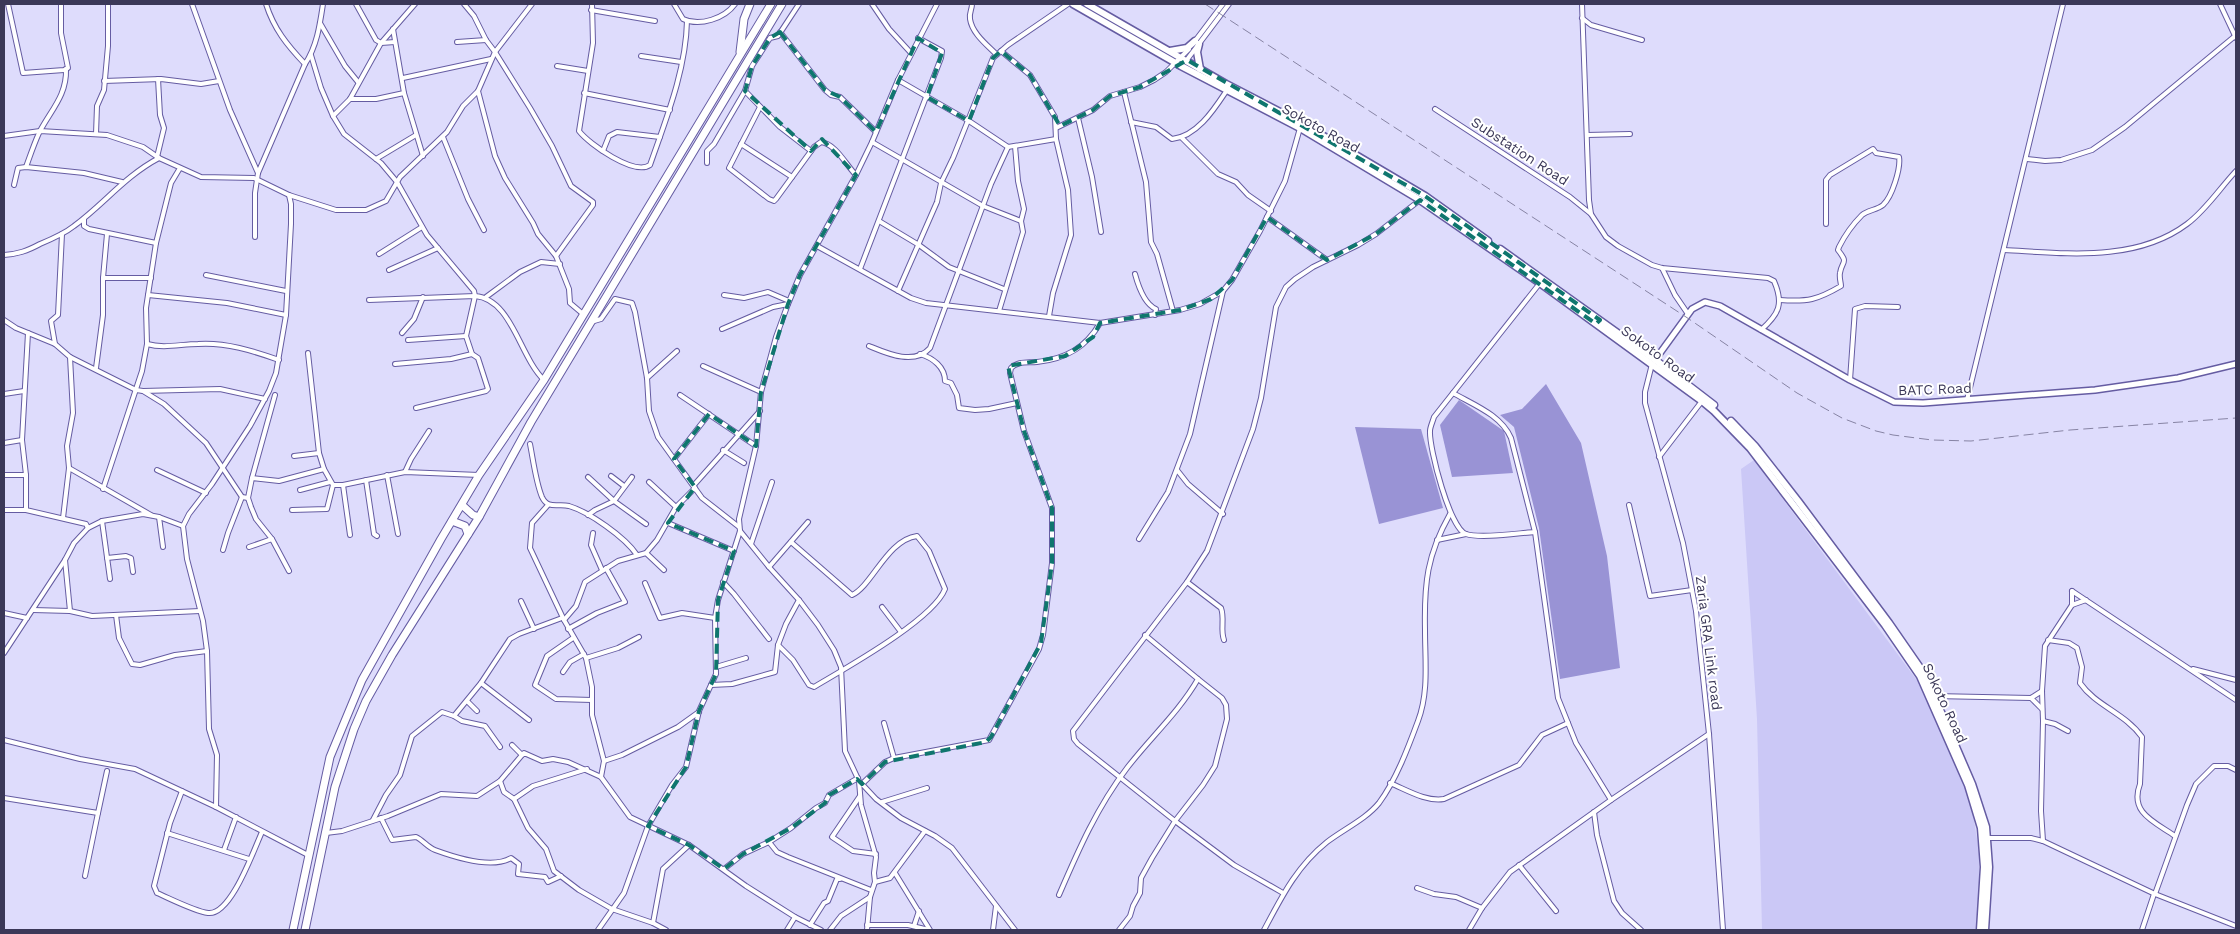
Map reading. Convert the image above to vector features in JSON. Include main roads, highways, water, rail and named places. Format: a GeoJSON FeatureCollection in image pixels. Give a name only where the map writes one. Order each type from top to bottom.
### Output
{"type":"FeatureCollection","features":[{"type":"Feature","properties":{"kind":"highway"},"geometry":{"type":"LineString","coordinates":[[738,58],[741,50],[744,19],[750,4]]}},
{"type":"Feature","properties":{"kind":"highway"},"geometry":{"type":"LineString","coordinates":[[293,930],[330,757],[339,731],[362,680],[479,475],[544,380],[771,4]]}},
{"type":"Feature","properties":{"kind":"highway"},"geometry":{"type":"LineString","coordinates":[[305,930],[325,833],[345,754],[366,701],[392,654],[479,517],[531,422],[782,4]]}},
{"type":"Feature","properties":{"kind":"highway"},"geometry":{"type":"LineString","coordinates":[[462,505],[473,515],[479,517]]}},
{"type":"Feature","properties":{"kind":"highway"},"geometry":{"type":"LineString","coordinates":[[452,521],[465,526],[468,534]]}},
{"type":"Feature","properties":{"kind":"main road","name":"Sokoto Road"},"geometry":{"type":"LineString","coordinates":[[1074,4],[1179,65],[1300,128],[1420,200],[1598,322]]}},
{"type":"Feature","properties":{"kind":"main road","name":"Sokoto Road"},"geometry":{"type":"LineString","coordinates":[[1087,4],[1249,97],[1303,124],[1425,196],[1718,408],[1754,446],[1798,501],[1919,664],[1972,784],[1983,815],[1989,867],[1985,930]]}},
{"type":"Feature","properties":{"kind":"main road"},"geometry":{"type":"LineString","coordinates":[[1170,51],[1187,48],[1197,42],[1200,68]]}},
{"type":"Feature","properties":{"kind":"main road","name":"Sokoto Road"},"geometry":{"type":"LineString","coordinates":[[1654,362],[1714,410],[1750,448],[1885,625],[1920,676],[1968,785],[1981,828],[1984,867],[1980,930]]}},
{"type":"Feature","properties":{"kind":"railway"},"geometry":{"type":"LineString","coordinates":[[1205,4],[1686,317],[1797,393],[1842,418],[1876,431],[1893,435],[1932,440],[1971,441],[2070,430],[2236,418]]}}]}
